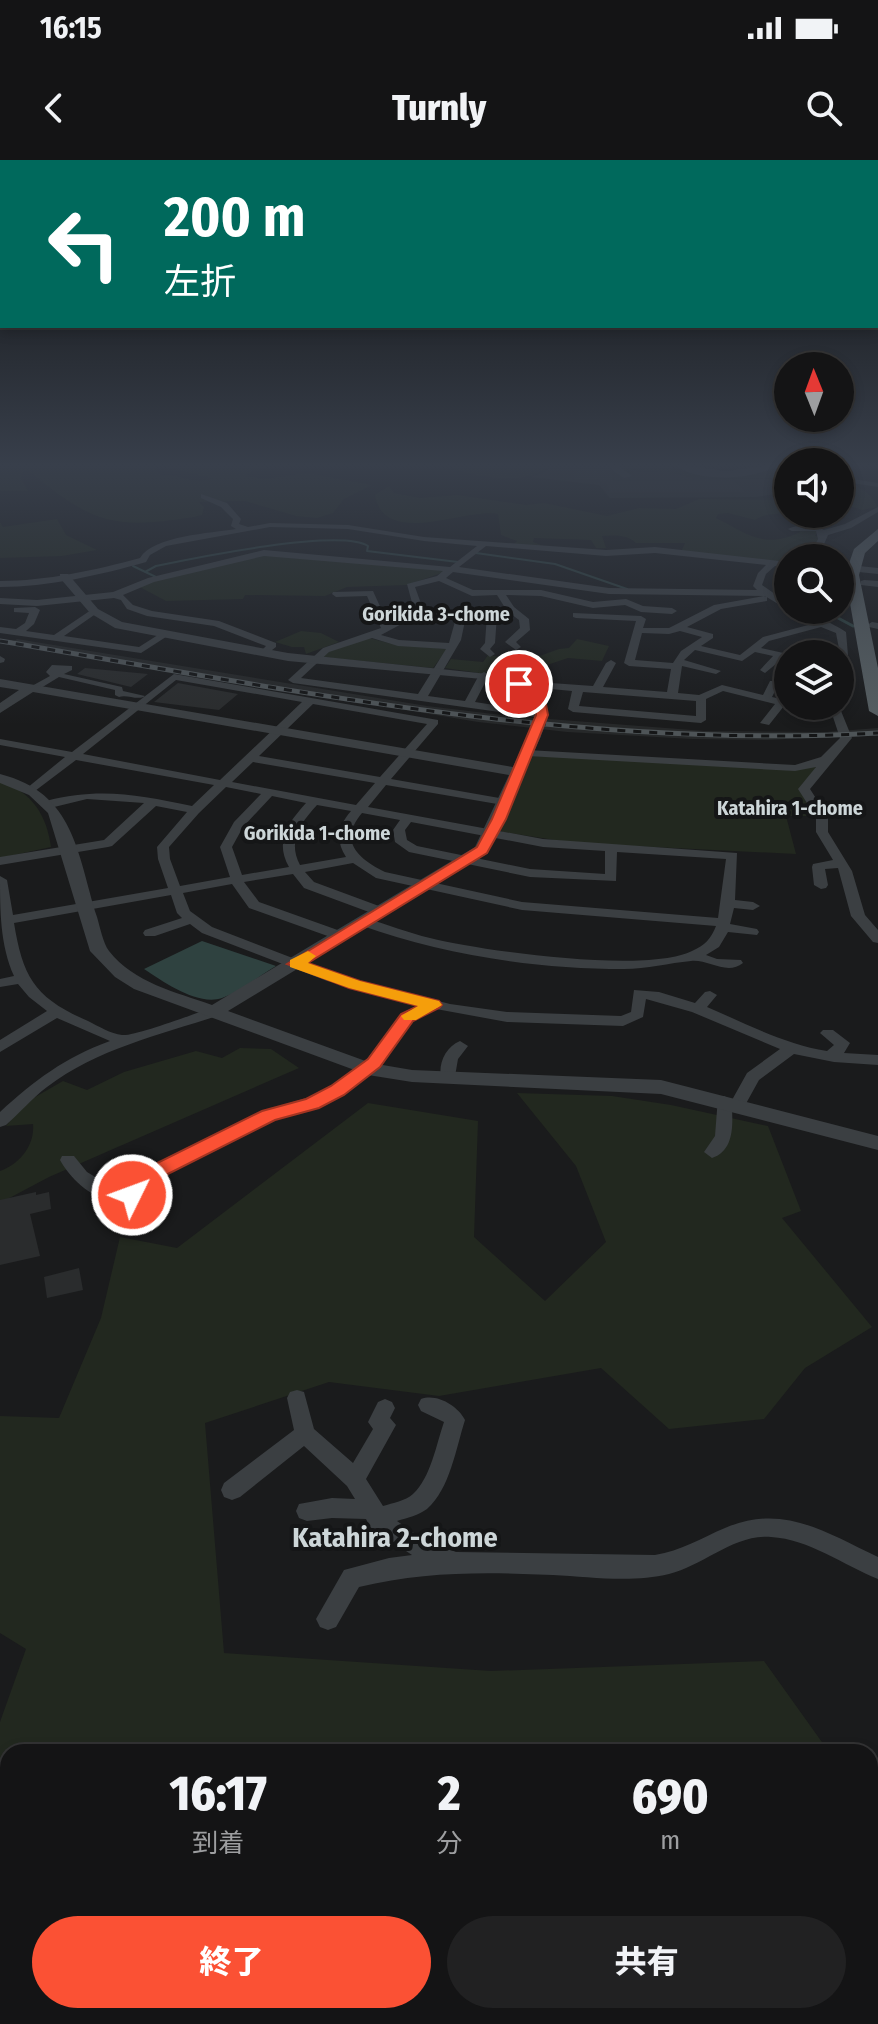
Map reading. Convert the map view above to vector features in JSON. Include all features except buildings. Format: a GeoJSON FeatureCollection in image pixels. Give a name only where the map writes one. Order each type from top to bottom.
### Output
{"type":"FeatureCollection","features":[{"type":"Feature","properties":{"kind":"main road"},"geometry":{"type":"LineString","coordinates":[[863,551],[863,574],[875,625],[878,656]]}},
{"type":"Feature","properties":{"kind":"main road"},"geometry":{"type":"LineString","coordinates":[[871,551],[863,574],[853,582],[878,711]]}},
{"type":"Feature","properties":{"kind":"street"},"geometry":{"type":"LineString","coordinates":[[0,584],[17,584],[126,566],[145,556],[171,551]]}},
{"type":"Feature","properties":{"kind":"street"},"geometry":{"type":"LineString","coordinates":[[1,603],[37,603],[115,595],[151,580],[260,551]]}},
{"type":"Feature","properties":{"kind":"street"},"geometry":{"type":"LineString","coordinates":[[296,551],[621,591],[770,595]]}},
{"type":"Feature","properties":{"kind":"street"},"geometry":{"type":"LineString","coordinates":[[419,611],[410,586],[440,578],[476,551]]}},
{"type":"Feature","properties":{"kind":"street"},"geometry":{"type":"LineString","coordinates":[[575,551],[639,551]]}},
{"type":"Feature","properties":{"kind":"street"},"geometry":{"type":"LineString","coordinates":[[663,551],[772,565]]}},
{"type":"Feature","properties":{"kind":"street"},"geometry":{"type":"LineString","coordinates":[[772,565],[758,580],[757,586],[774,598]]}},
{"type":"Feature","properties":{"kind":"street"},"geometry":{"type":"LineString","coordinates":[[0,1121],[32,1090],[70,1064],[212,1013],[482,850],[542,717],[541,701],[530,691],[507,680],[484,675],[264,653],[119,625],[94,611],[64,576]]}},
{"type":"Feature","properties":{"kind":"street"},"geometry":{"type":"LineString","coordinates":[[440,578],[472,593],[541,593],[593,605],[626,602],[641,609],[672,611]]}},
{"type":"Feature","properties":{"kind":"street"},"geometry":{"type":"LineString","coordinates":[[1,603],[17,584]]}},
{"type":"Feature","properties":{"kind":"street"},"geometry":{"type":"LineString","coordinates":[[621,591],[636,595]]}},
{"type":"Feature","properties":{"kind":"street"},"geometry":{"type":"LineString","coordinates":[[500,592],[510,609],[524,619],[525,630],[510,642],[516,647]]}},
{"type":"Feature","properties":{"kind":"street"},"geometry":{"type":"LineString","coordinates":[[336,594],[370,593],[386,630]]}},
{"type":"Feature","properties":{"kind":"street"},"geometry":{"type":"LineString","coordinates":[[115,595],[124,598],[130,607],[150,614],[216,623],[273,645],[264,653]]}},
{"type":"Feature","properties":{"kind":"street"},"geometry":{"type":"LineString","coordinates":[[639,630],[670,633],[703,612],[770,595]]}},
{"type":"Feature","properties":{"kind":"street"},"geometry":{"type":"LineString","coordinates":[[1,603],[35,610],[29,624],[18,633]]}},
{"type":"Feature","properties":{"kind":"street"},"geometry":{"type":"LineString","coordinates":[[57,637],[94,611]]}},
{"type":"Feature","properties":{"kind":"street"},"geometry":{"type":"LineString","coordinates":[[421,698],[459,632],[461,616],[419,611],[386,630],[326,650],[293,680],[542,717]]}},
{"type":"Feature","properties":{"kind":"street"},"geometry":{"type":"LineString","coordinates":[[490,654],[485,649],[490,643],[492,615]]}},
{"type":"Feature","properties":{"kind":"street"},"geometry":{"type":"LineString","coordinates":[[576,615],[641,619],[629,663],[677,664],[716,671]]}},
{"type":"Feature","properties":{"kind":"street"},"geometry":{"type":"LineString","coordinates":[[192,640],[216,623]]}},
{"type":"Feature","properties":{"kind":"street"},"geometry":{"type":"LineString","coordinates":[[693,647],[742,658],[766,639],[821,624]]}},
{"type":"Feature","properties":{"kind":"street"},"geometry":{"type":"LineString","coordinates":[[827,624],[841,632],[841,640]]}},
{"type":"Feature","properties":{"kind":"street"},"geometry":{"type":"LineString","coordinates":[[672,696],[682,653],[710,636],[681,628]]}},
{"type":"Feature","properties":{"kind":"street"},"geometry":{"type":"LineString","coordinates":[[0,630],[141,650],[164,635]]}},
{"type":"Feature","properties":{"kind":"street"},"geometry":{"type":"LineString","coordinates":[[459,632],[489,634]]}},
{"type":"Feature","properties":{"kind":"street"},"geometry":{"type":"LineString","coordinates":[[371,635],[398,643],[452,646]]}},
{"type":"Feature","properties":{"kind":"street"},"geometry":{"type":"LineString","coordinates":[[754,649],[774,654]]}},
{"type":"Feature","properties":{"kind":"street"},"geometry":{"type":"LineString","coordinates":[[596,690],[611,663]]}},
{"type":"Feature","properties":{"kind":"street"},"geometry":{"type":"LineString","coordinates":[[765,670],[774,663]]}},
{"type":"Feature","properties":{"kind":"street"},"geometry":{"type":"LineString","coordinates":[[0,709],[56,675],[119,689],[120,694],[139,701]]}},
{"type":"Feature","properties":{"kind":"street"},"geometry":{"type":"LineString","coordinates":[[468,705],[484,675]]}},
{"type":"Feature","properties":{"kind":"street"},"geometry":{"type":"LineString","coordinates":[[31,790],[139,701],[174,677],[434,722],[348,822],[344,834],[354,859],[381,875],[522,906],[723,925],[752,932]]}},
{"type":"Feature","properties":{"kind":"street"},"geometry":{"type":"LineString","coordinates":[[0,683],[139,701],[278,731],[518,772]]}},
{"type":"Feature","properties":{"kind":"street"},"geometry":{"type":"LineString","coordinates":[[766,698],[774,683]]}},
{"type":"Feature","properties":{"kind":"street"},"geometry":{"type":"LineString","coordinates":[[530,691],[551,686],[701,698],[722,688],[774,700]]}},
{"type":"Feature","properties":{"kind":"street"},"geometry":{"type":"LineString","coordinates":[[578,689],[573,709],[701,720],[701,698]]}},
{"type":"Feature","properties":{"kind":"street"},"geometry":{"type":"LineString","coordinates":[[311,700],[195,810],[163,847],[164,859],[189,920],[207,930],[354,985],[433,1005],[486,1015],[605,1022],[623,1021],[638,1014],[639,993],[657,995],[698,1008],[792,1048],[831,1056],[878,1060]]}},
{"type":"Feature","properties":{"kind":"street"},"geometry":{"type":"LineString","coordinates":[[765,723],[774,714]]}},
{"type":"Feature","properties":{"kind":"street"},"geometry":{"type":"LineString","coordinates":[[839,720],[846,738],[804,789],[822,817],[824,836],[843,864],[858,916],[878,939]]}},
{"type":"Feature","properties":{"kind":"street"},"geometry":{"type":"LineString","coordinates":[[0,742],[491,834],[557,844],[733,856],[723,925],[716,943],[699,957]]}},
{"type":"Feature","properties":{"kind":"street"},"geometry":{"type":"LineString","coordinates":[[527,753],[795,768],[828,760]]}},
{"type":"Feature","properties":{"kind":"street"},"geometry":{"type":"LineString","coordinates":[[251,758],[505,803]]}},
{"type":"Feature","properties":{"kind":"street"},"geometry":{"type":"LineString","coordinates":[[0,778],[31,790],[50,804],[59,819],[83,907],[99,951],[121,973],[140,985],[368,1069],[448,1078],[661,1087],[878,1143]]}},
{"type":"Feature","properties":{"kind":"street"},"geometry":{"type":"LineString","coordinates":[[269,792],[230,836],[226,847],[247,899],[254,905],[341,936]]}},
{"type":"Feature","properties":{"kind":"street"},"geometry":{"type":"LineString","coordinates":[[50,804],[85,793],[195,810]]}},
{"type":"Feature","properties":{"kind":"street"},"geometry":{"type":"LineString","coordinates":[[314,801],[289,830],[288,850],[298,869],[309,885],[382,912]]}},
{"type":"Feature","properties":{"kind":"street"},"geometry":{"type":"LineString","coordinates":[[0,861],[108,843],[153,802]]}},
{"type":"Feature","properties":{"kind":"street"},"geometry":{"type":"LineString","coordinates":[[408,818],[399,830],[401,842],[425,854],[530,873],[611,878],[611,848]]}},
{"type":"Feature","properties":{"kind":"street"},"geometry":{"type":"LineString","coordinates":[[8,920],[354,859]]}},
{"type":"Feature","properties":{"kind":"street"},"geometry":{"type":"LineString","coordinates":[[821,885],[818,867],[843,864]]}},
{"type":"Feature","properties":{"kind":"street"},"geometry":{"type":"LineString","coordinates":[[0,880],[16,965],[22,979],[58,1011],[126,1042]]}},
{"type":"Feature","properties":{"kind":"street"},"geometry":{"type":"LineString","coordinates":[[727,903],[753,906]]}},
{"type":"Feature","properties":{"kind":"street"},"geometry":{"type":"LineString","coordinates":[[150,932],[189,920]]}},
{"type":"Feature","properties":{"kind":"street"},"geometry":{"type":"LineString","coordinates":[[365,922],[438,944],[491,953],[646,965],[699,957],[715,963],[736,963]]}},
{"type":"Feature","properties":{"kind":"street"},"geometry":{"type":"LineString","coordinates":[[0,983],[22,979]]}},
{"type":"Feature","properties":{"kind":"street"},"geometry":{"type":"LineString","coordinates":[[698,1008],[710,995]]}},
{"type":"Feature","properties":{"kind":"street"},"geometry":{"type":"LineString","coordinates":[[68,1160],[74,1171],[100,1189],[110,1193],[130,1185],[269,1115],[322,1099],[368,1069],[407,1018],[433,1005]]}},
{"type":"Feature","properties":{"kind":"street"},"geometry":{"type":"LineString","coordinates":[[0,1047],[58,1011]]}},
{"type":"Feature","properties":{"kind":"street"},"geometry":{"type":"LineString","coordinates":[[828,1033],[842,1043],[841,1048],[831,1056]]}},
{"type":"Feature","properties":{"kind":"street"},"geometry":{"type":"LineString","coordinates":[[448,1078],[450,1058],[460,1046]]}},
{"type":"Feature","properties":{"kind":"street"},"geometry":{"type":"LineString","coordinates":[[712,1152],[722,1141],[730,1103],[753,1077],[792,1048]]}},
{"type":"Feature","properties":{"kind":"street"},"geometry":{"type":"LineString","coordinates":[[123,1221],[119,1204],[132,1195],[130,1185]]}},
{"type":"Feature","properties":{"kind":"street"},"geometry":{"type":"LineString","coordinates":[[297,1398],[305,1433],[355,1479],[376,1515],[413,1545],[457,1563]]}},
{"type":"Feature","properties":{"kind":"street"},"geometry":{"type":"LineString","coordinates":[[307,1511],[332,1508],[376,1515],[414,1506],[427,1496],[455,1420],[447,1412],[428,1405]]}},
{"type":"Feature","properties":{"kind":"street"},"geometry":{"type":"LineString","coordinates":[[355,1479],[386,1425],[378,1422],[385,1408]]}},
{"type":"Feature","properties":{"kind":"street"},"geometry":{"type":"LineString","coordinates":[[232,1490],[305,1433]]}},
{"type":"Feature","properties":{"kind":"street"},"geometry":{"type":"LineString","coordinates":[[328,1619],[352,1578],[393,1569],[457,1563],[659,1566],[759,1527],[787,1531],[878,1568]]}},
{"type":"Feature","properties":{"kind":"shaded area"},"geometry":{"type":"Polygon","coordinates":[[[0,551],[91,551],[62,556],[0,558],[0,551]]]}},
{"type":"Feature","properties":{"kind":"shaded area"},"geometry":{"type":"Polygon","coordinates":[[[774,551],[774,562],[681,552],[774,551]]]}},
{"type":"Feature","properties":{"kind":"shaded area"},"geometry":{"type":"Polygon","coordinates":[[[255,552],[292,558],[453,569],[407,585],[347,587],[325,596],[245,595],[243,599],[166,601],[136,585],[141,581],[255,552]]]}},
{"type":"Feature","properties":{"kind":"shaded area"},"geometry":{"type":"Polygon","coordinates":[[[301,631],[321,633],[339,642],[306,654],[304,647],[275,642],[301,631]]]}},
{"type":"Feature","properties":{"kind":"shaded area"},"geometry":{"type":"Polygon","coordinates":[[[369,638],[392,644],[447,649],[433,668],[322,657],[330,651],[369,638]]]}},
{"type":"Feature","properties":{"kind":"shaded area"},"geometry":{"type":"Polygon","coordinates":[[[17,639],[427,706],[510,716],[705,731],[826,732],[878,728],[878,734],[768,740],[567,732],[478,722],[9,644],[17,639]]]}},
{"type":"Feature","properties":{"kind":"shaded area"},"geometry":{"type":"Polygon","coordinates":[[[577,639],[609,646],[602,661],[568,658],[544,666],[540,664],[513,678],[445,668],[451,659],[483,662],[488,655],[535,662],[531,659],[569,648],[577,639]]]}},
{"type":"Feature","properties":{"kind":"shaded area"},"geometry":{"type":"Polygon","coordinates":[[[530,757],[815,767],[818,769],[802,784],[817,816],[786,816],[796,854],[574,843],[503,832],[500,830],[530,757]]]}},
{"type":"Feature","properties":{"kind":"shaded area"},"geometry":{"type":"Polygon","coordinates":[[[0,782],[21,792],[36,806],[46,825],[51,847],[0,858],[0,782]]]}},
{"type":"Feature","properties":{"kind":"shaded area"},"geometry":{"type":"Polygon","coordinates":[[[202,941],[276,966],[236,992],[213,1000],[182,992],[144,969],[202,941]]]}},
{"type":"Feature","properties":{"kind":"shaded area"},"geometry":{"type":"Polygon","coordinates":[[[240,1048],[271,1049],[299,1068],[49,1177],[0,1203],[0,1171],[20,1159],[32,1139],[33,1124],[6,1126],[23,1104],[63,1081],[87,1090],[124,1072],[196,1051],[222,1058],[240,1048]]]}},
{"type":"Feature","properties":{"kind":"shaded area"},"geometry":{"type":"Polygon","coordinates":[[[517,1093],[612,1096],[768,1126],[801,1211],[782,1218],[872,1327],[805,1368],[764,1419],[669,1429],[601,1368],[439,1396],[329,1382],[205,1423],[224,1653],[491,1671],[764,1661],[823,1744],[0,1744],[0,1722],[26,1649],[0,1633],[0,1416],[59,1418],[101,1318],[120,1237],[177,1248],[368,1103],[478,1121],[474,1237],[545,1301],[606,1242],[576,1166],[517,1093]]]}},
{"type":"Feature","properties":{"kind":"waterway"},"geometry":{"type":"LineString","coordinates":[[145,572],[156,566],[232,551]]}},
{"type":"Feature","properties":{"kind":"waterway"},"geometry":{"type":"LineString","coordinates":[[367,551],[458,562]]}},
{"type":"Feature","properties":{"kind":"waterway"},"geometry":{"type":"LineString","coordinates":[[476,553],[555,564],[627,589]]}},
{"type":"Feature","properties":{"kind":"waterway"},"geometry":{"type":"LineString","coordinates":[[133,566],[145,572]]}},
{"type":"Feature","properties":{"kind":"waterway"},"geometry":{"type":"LineString","coordinates":[[145,572],[158,578]]}},
{"type":"Feature","properties":{"kind":"waterway"},"geometry":{"type":"LineString","coordinates":[[849,624],[853,626]]}},
{"type":"Feature","properties":{"kind":"railway"},"geometry":{"type":"LineString","coordinates":[[0,641],[327,696],[547,724],[657,733],[767,736],[878,733]]}},
{"type":"Feature","properties":{"kind":"slow traffic"},"geometry":{"type":"LineString","coordinates":[[308,956],[295,964],[354,985],[433,1005],[410,1016]]}},
{"type":"Feature","properties":{"kind":"district","name":"Gorikida 3-chome"},"geometry":{"type":"Point","coordinates":[436,614]}},
{"type":"Feature","properties":{"kind":"district","name":"Katahira 1-chome"},"geometry":{"type":"Point","coordinates":[790,808]}},
{"type":"Feature","properties":{"kind":"district","name":"Gorikida 1-chome"},"geometry":{"type":"Point","coordinates":[317,833]}},
{"type":"Feature","properties":{"kind":"district","name":"Katahira 2-chome"},"geometry":{"type":"Point","coordinates":[395,1537]}},
{"type":"Feature","properties":{"kind":"route"},"geometry":{"type":"LineString","coordinates":[[132,1195],[130,1185],[269,1115],[301,1108],[337,1091],[374,1063],[407,1018],[433,1005],[354,985],[295,964],[482,850],[499,819],[542,715],[541,701],[519,684]]}}]}
